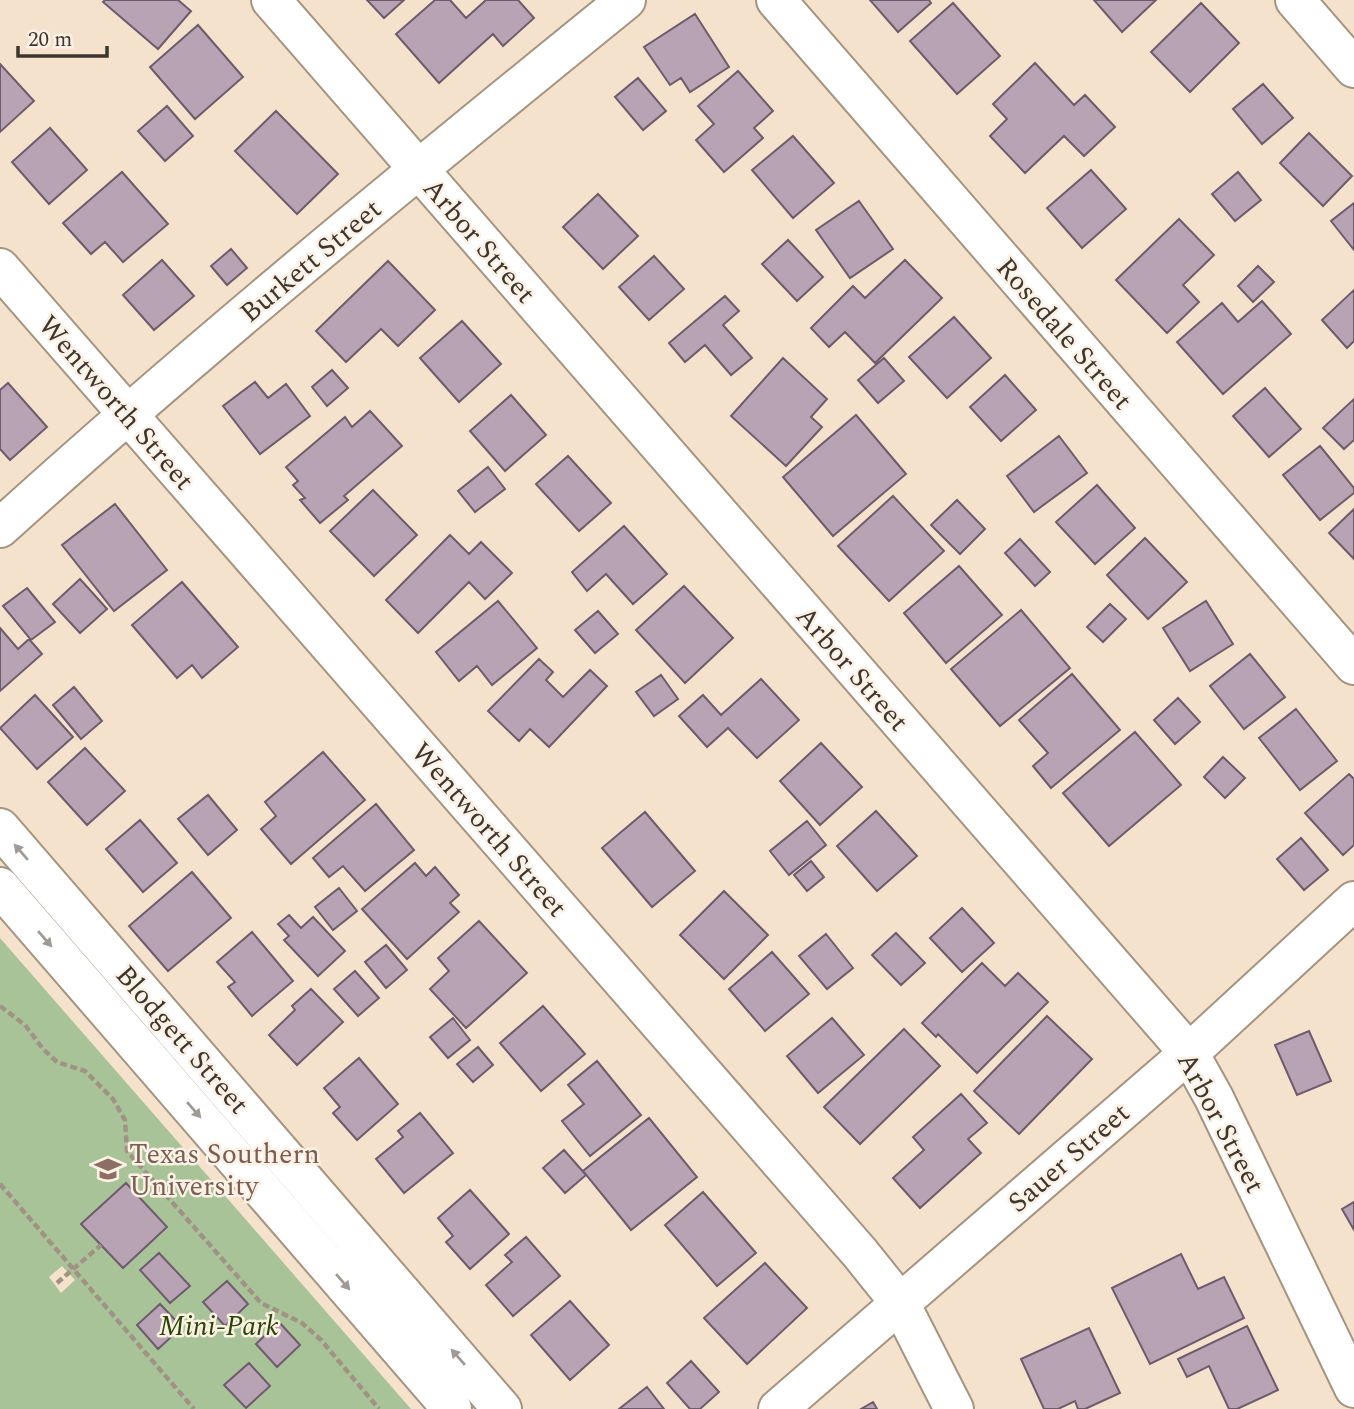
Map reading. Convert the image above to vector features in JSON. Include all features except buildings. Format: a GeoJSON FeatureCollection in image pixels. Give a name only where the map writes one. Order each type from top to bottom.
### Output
{"type":"FeatureCollection","features":[{"type":"Feature","properties":{"kind":"street","name":"Arbor Street"},"geometry":{"type":"LineString","coordinates":[[271,0],[1189,1053],[1220,1110],[1354,1388]]}},
{"type":"Feature","properties":{"kind":"street","name":"Burkett Street"},"geometry":{"type":"LineString","coordinates":[[0,528],[128,415],[417,169],[626,0]]}},
{"type":"Feature","properties":{"kind":"street","name":"Rosedale Street"},"geometry":{"type":"LineString","coordinates":[[776,0],[1354,665]]}},
{"type":"Feature","properties":{"kind":"street"},"geometry":{"type":"LineString","coordinates":[[1295,0],[1354,68]]}},
{"type":"Feature","properties":{"kind":"street","name":"Wentworth Street"},"geometry":{"type":"LineString","coordinates":[[0,268],[860,1253],[900,1303],[954,1409]]}},
{"type":"Feature","properties":{"kind":"street","name":"Blodgett Street"},"geometry":{"type":"LineString","coordinates":[[0,828],[302,1205],[452,1409]]}},
{"type":"Feature","properties":{"kind":"street","name":"Blodgett Street"},"geometry":{"type":"LineString","coordinates":[[0,887],[302,1205],[502,1409]]}},
{"type":"Feature","properties":{"kind":"street","name":"Sauer Street"},"geometry":{"type":"LineString","coordinates":[[778,1409],[1189,1053],[1354,901]]}},
{"type":"Feature","properties":{"kind":"path"},"geometry":{"type":"LineString","coordinates":[[0,1006],[25,1025],[57,1062],[85,1071],[113,1099],[125,1120],[127,1151],[261,1303],[302,1323],[321,1340],[379,1409]]}},
{"type":"Feature","properties":{"kind":"path"},"geometry":{"type":"LineString","coordinates":[[0,1184],[194,1409]]}},
{"type":"Feature","properties":{"kind":"path"},"geometry":{"type":"LineString","coordinates":[[57,1283],[101,1245]]}},
{"type":"Feature","properties":{"kind":"green space","name":"Mini-Park"},"geometry":{"type":"Polygon","coordinates":[[[0,938],[411,1409],[0,1409],[0,938]],[[62,1266],[49,1277],[61,1293],[75,1280],[62,1266]]]}},
{"type":"Feature","properties":{"kind":"place","name":"Texas Southern University"},"geometry":{"type":"Point","coordinates":[108,1169]}}]}
